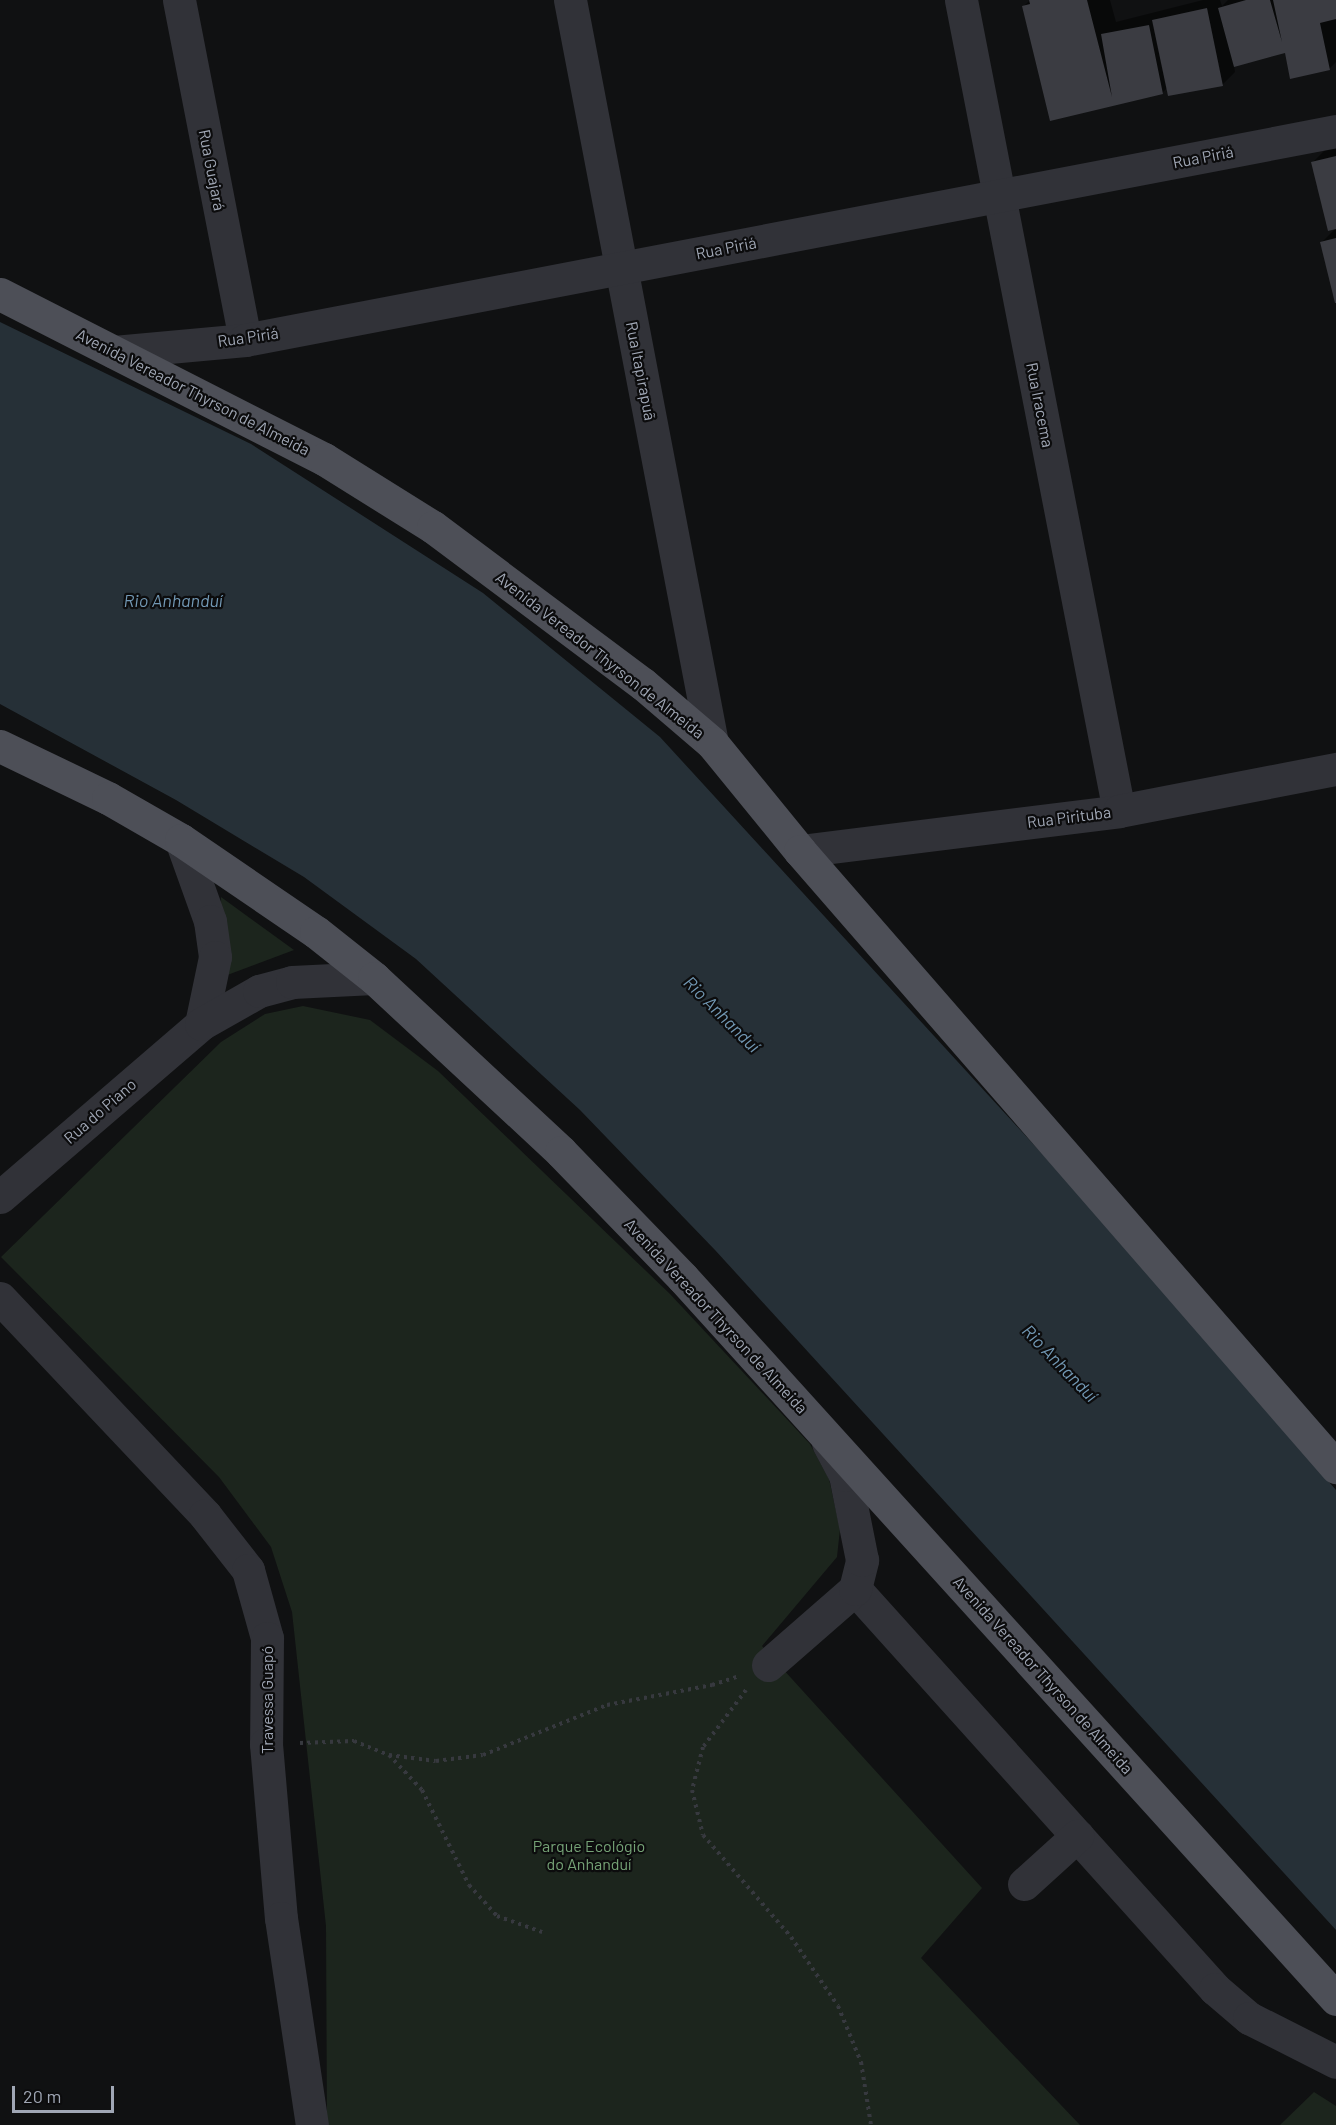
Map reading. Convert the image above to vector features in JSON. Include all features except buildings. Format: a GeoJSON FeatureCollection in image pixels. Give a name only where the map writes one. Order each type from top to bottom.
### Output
{"type":"FeatureCollection","features":[{"type":"Feature","properties":{"kind":"main road","name":"Avenida Vereador Thyrson de Almeida"},"geometry":{"type":"LineString","coordinates":[[0,294],[324,459],[433,527],[643,684],[712,743],[800,851],[1336,1467]]}},
{"type":"Feature","properties":{"kind":"main road","name":"Avenida Vereador Thyrson de Almeida"},"geometry":{"type":"LineString","coordinates":[[0,746],[108,798],[181,840],[316,932],[374,978],[561,1152],[683,1278],[1336,1999]]}},
{"type":"Feature","properties":{"kind":"street","name":"Rua Guajará"},"geometry":{"type":"LineString","coordinates":[[179,0],[245,340]]}},
{"type":"Feature","properties":{"kind":"street","name":"Rua Itapirapuã"},"geometry":{"type":"LineString","coordinates":[[570,0],[712,743]]}},
{"type":"Feature","properties":{"kind":"street","name":"Rua Iracema"},"geometry":{"type":"LineString","coordinates":[[961,0],[1119,811]]}},
{"type":"Feature","properties":{"kind":"street","name":"Rua Piriá"},"geometry":{"type":"LineString","coordinates":[[114,352],[245,340],[1336,131]]}},
{"type":"Feature","properties":{"kind":"street","name":"Rua Pirituba"},"geometry":{"type":"LineString","coordinates":[[800,851],[1119,811],[1336,769]]}},
{"type":"Feature","properties":{"kind":"street"},"geometry":{"type":"LineString","coordinates":[[181,840],[210,921],[214,957],[201,1024]]}},
{"type":"Feature","properties":{"kind":"street","name":"Rua do Piano"},"geometry":{"type":"LineString","coordinates":[[0,1197],[201,1024],[259,991],[292,982],[374,978]]}},
{"type":"Feature","properties":{"kind":"street","name":"Travessa Guapó"},"geometry":{"type":"LineString","coordinates":[[0,1298],[205,1515],[248,1570],[267,1638],[266,1744],[281,1918],[312,2125]]}},
{"type":"Feature","properties":{"kind":"street"},"geometry":{"type":"LineString","coordinates":[[768,1665],[855,1589],[862,1560],[845,1475],[823,1432]]}},
{"type":"Feature","properties":{"kind":"street"},"geometry":{"type":"LineString","coordinates":[[855,1589],[1215,1989],[1249,2018],[1336,2062]]}},
{"type":"Feature","properties":{"kind":"street"},"geometry":{"type":"LineString","coordinates":[[1024,1884],[1077,1836]]}},
{"type":"Feature","properties":{"kind":"path"},"geometry":{"type":"LineString","coordinates":[[266,1744],[354,1741],[389,1755],[436,1761],[483,1755],[607,1705],[712,1686],[768,1665]]}},
{"type":"Feature","properties":{"kind":"path"},"geometry":{"type":"LineString","coordinates":[[768,1665],[731,1707],[703,1747],[692,1790],[704,1835],[791,1937],[838,2006],[861,2062],[871,2125]]}},
{"type":"Feature","properties":{"kind":"path"},"geometry":{"type":"LineString","coordinates":[[389,1755],[422,1790],[469,1885],[497,1916],[542,1932]]}},
{"type":"Feature","properties":{"kind":"green space"},"geometry":{"type":"Polygon","coordinates":[[[221,897],[294,950],[222,977],[221,897]]]}},
{"type":"Feature","properties":{"kind":"green space","name":"Parque Ecológio do Anhanduí"},"geometry":{"type":"Polygon","coordinates":[[[303,1006],[370,1020],[438,1071],[670,1294],[810,1444],[829,1479],[840,1529],[837,1557],[762,1646],[982,1888],[921,1958],[1080,2125],[327,2125],[326,1926],[292,1612],[271,1547],[219,1477],[1,1257],[221,1042],[265,1014],[303,1006]]]}},
{"type":"Feature","properties":{"kind":"green space"},"geometry":{"type":"Polygon","coordinates":[[[1314,2092],[1336,2106],[1336,2125],[1280,2125],[1314,2092]]]}},
{"type":"Feature","properties":{"kind":"water","name":"Rio Anhanduí"},"geometry":{"type":"Polygon","coordinates":[[[0,322],[251,444],[483,593],[660,737],[1078,1193],[1336,1490],[1336,1930],[715,1250],[580,1110],[416,959],[304,877],[176,800],[0,704],[0,322]]]}}]}
